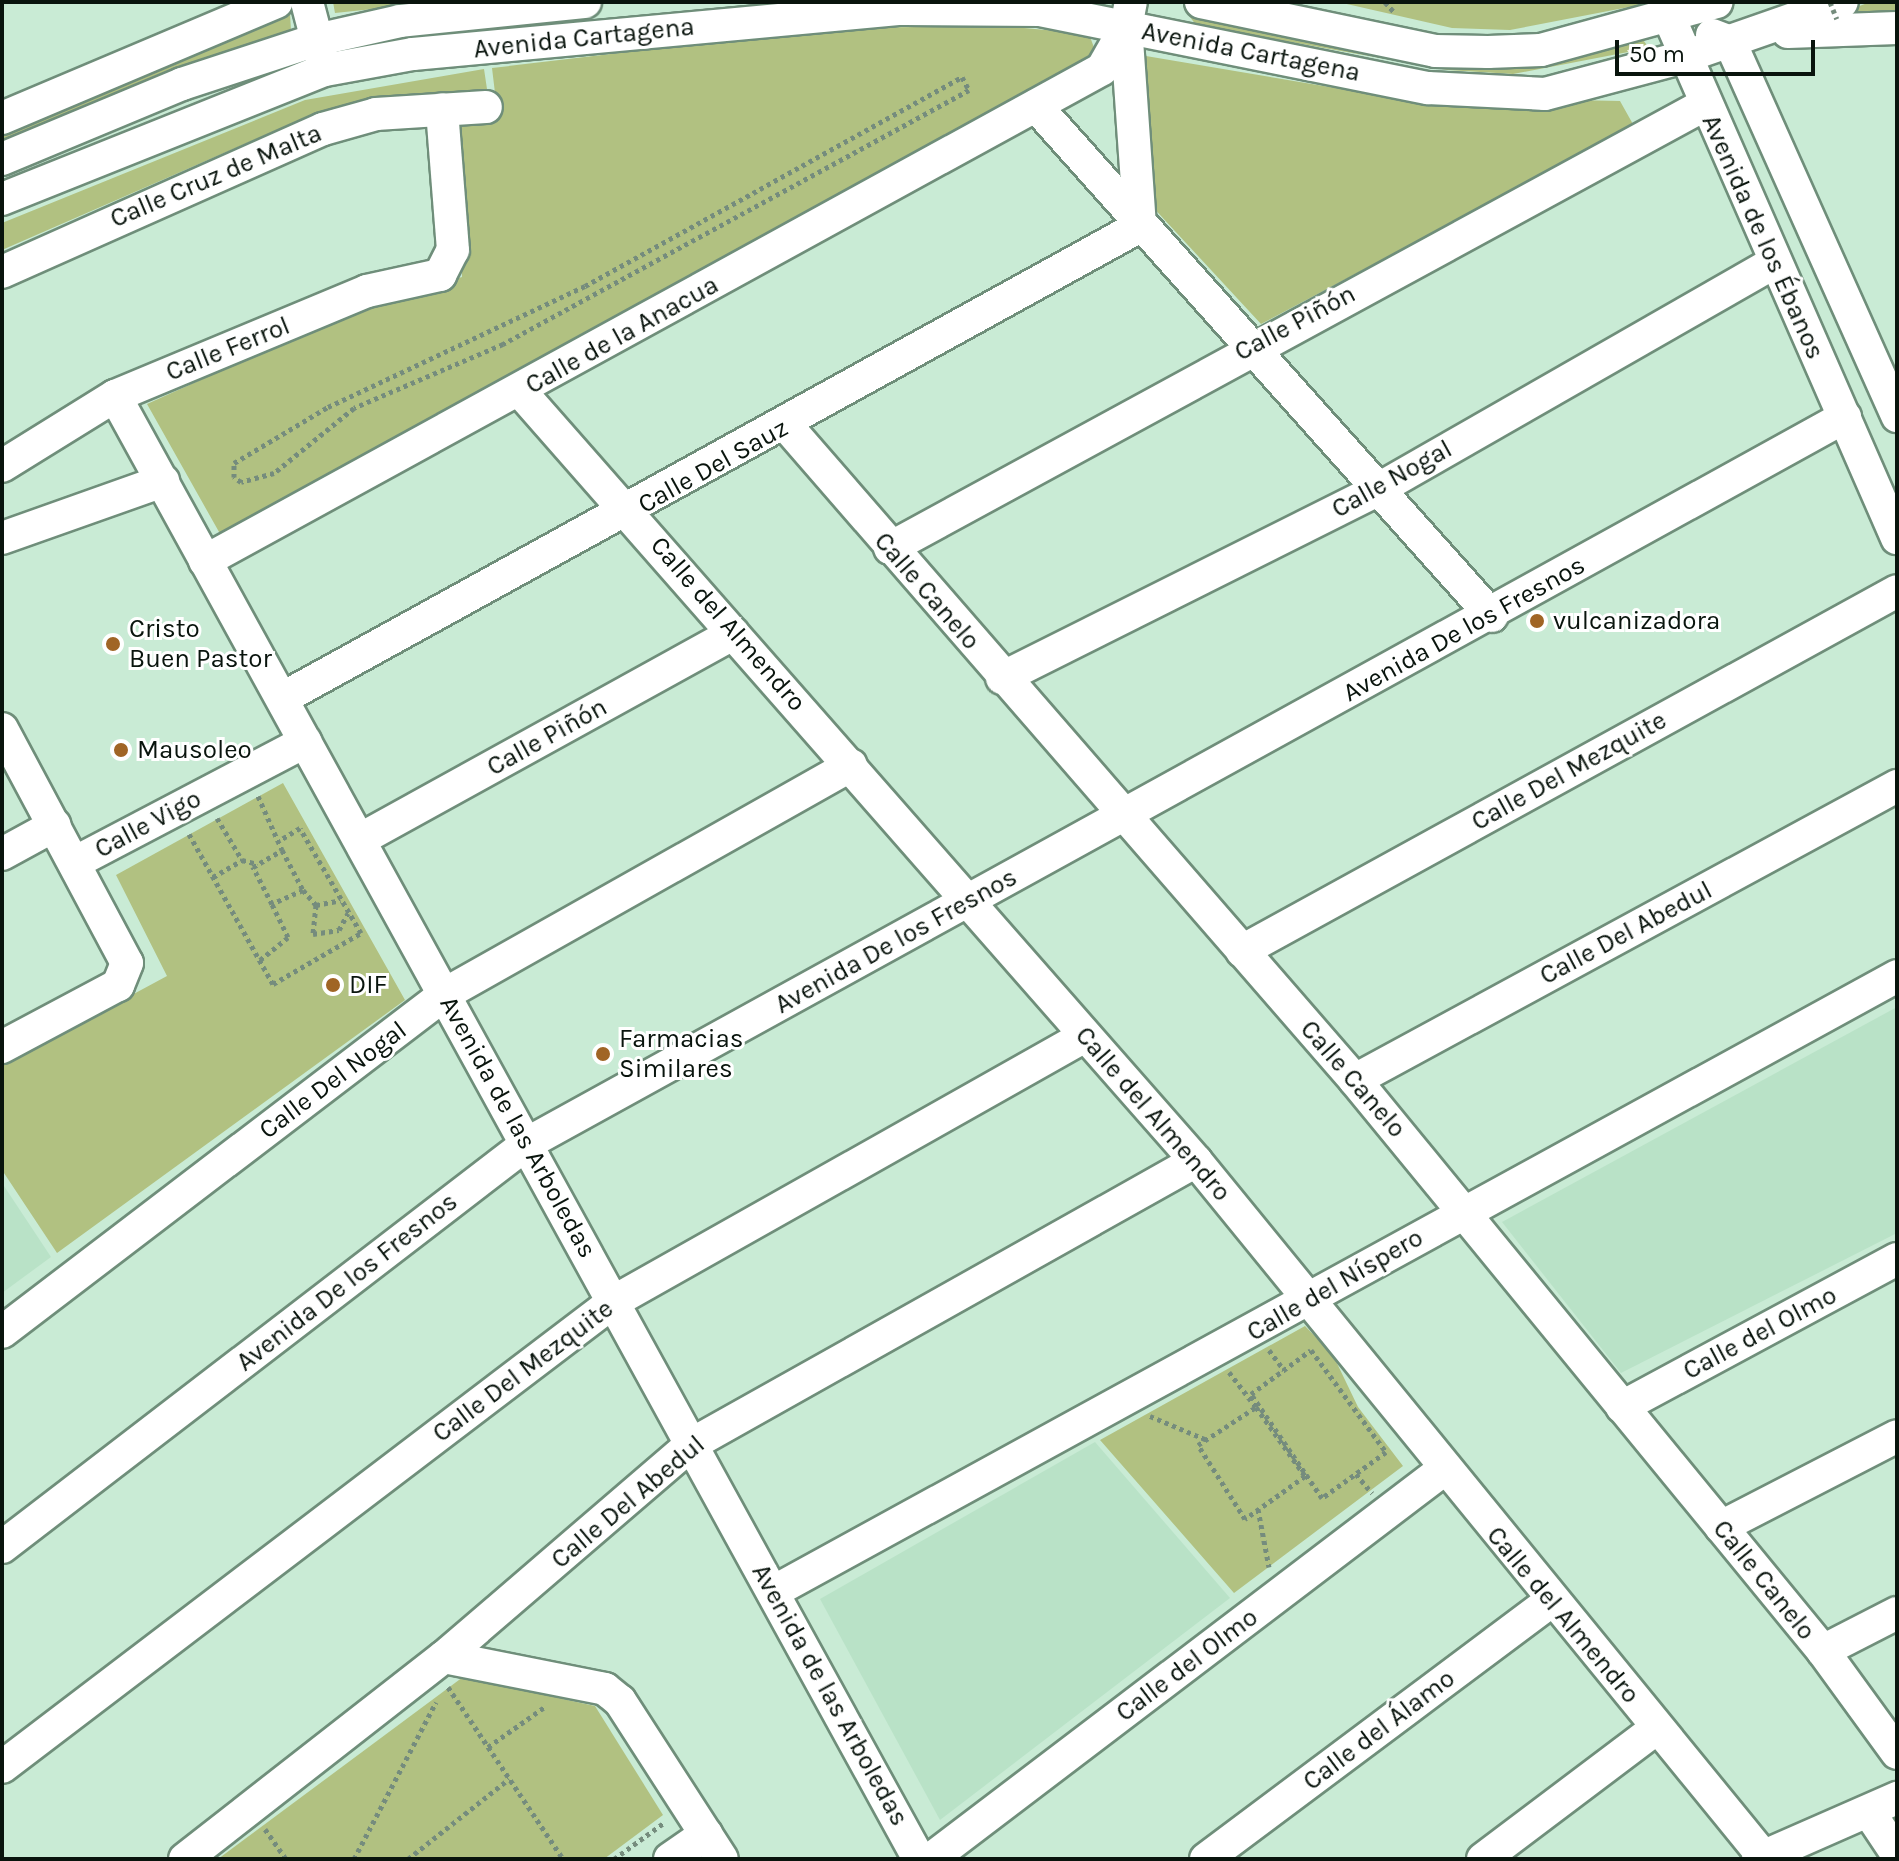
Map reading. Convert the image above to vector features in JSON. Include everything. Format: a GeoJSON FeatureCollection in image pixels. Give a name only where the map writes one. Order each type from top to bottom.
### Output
{"type":"FeatureCollection","features":[{"type":"Feature","properties":{"kind":"street"},"geometry":{"type":"LineString","coordinates":[[2,118],[277,2]]}},
{"type":"Feature","properties":{"kind":"street"},"geometry":{"type":"LineString","coordinates":[[307,2],[320,55]]}},
{"type":"Feature","properties":{"kind":"street","name":"Avenida Cartagena"},"geometry":{"type":"LineString","coordinates":[[2,199],[400,21],[585,2]]}},
{"type":"Feature","properties":{"kind":"street","name":"Avenida Cartagena"},"geometry":{"type":"LineString","coordinates":[[1201,2],[1435,51],[1541,50],[1717,2]]}},
{"type":"Feature","properties":{"kind":"street","name":"Avenida Cartagena"},"geometry":{"type":"LineString","coordinates":[[2,159],[182,84],[320,55],[413,54],[898,9],[1040,10],[1129,14],[1486,93],[1545,94],[1684,57],[1840,10]]}},
{"type":"Feature","properties":{"kind":"street"},"geometry":{"type":"LineString","coordinates":[[1129,14],[1140,226]]}},
{"type":"Feature","properties":{"kind":"street","name":"Calle de la Anacua"},"geometry":{"type":"LineString","coordinates":[[205,561],[520,391],[1102,69],[1129,14]]}},
{"type":"Feature","properties":{"kind":"street"},"geometry":{"type":"LineString","coordinates":[[1669,17],[1730,42]]}},
{"type":"Feature","properties":{"kind":"street","name":"Avenida de los Ébanos"},"geometry":{"type":"LineString","coordinates":[[1669,17],[1704,105],[1897,538]]}},
{"type":"Feature","properties":{"kind":"street"},"geometry":{"type":"LineString","coordinates":[[1761,33],[1897,28]]}},
{"type":"Feature","properties":{"kind":"street","name":"Avenida de los Ébanos"},"geometry":{"type":"LineString","coordinates":[[1730,42],[1897,416]]}},
{"type":"Feature","properties":{"kind":"street","name":"Calle Piñón"},"geometry":{"type":"LineString","coordinates":[[890,548],[1248,348],[1704,105]]}},
{"type":"Feature","properties":{"kind":"street"},"geometry":{"type":"LineString","coordinates":[[1036,106],[1248,348],[1492,616]]}},
{"type":"Feature","properties":{"kind":"street","name":"Calle Cruz de Malta"},"geometry":{"type":"LineString","coordinates":[[2,272],[323,129],[376,114],[486,107]]}},
{"type":"Feature","properties":{"kind":"street","name":"Calle Ferrol"},"geometry":{"type":"LineString","coordinates":[[2,466],[115,396],[367,291],[440,275],[453,250],[442,109]]}},
{"type":"Feature","properties":{"kind":"street","name":"Calle Del Sauz"},"geometry":{"type":"LineString","coordinates":[[283,698],[631,511],[1140,226]]}},
{"type":"Feature","properties":{"kind":"street","name":"Calle Nogal"},"geometry":{"type":"LineString","coordinates":[[1002,678],[1377,490],[1774,263]]}},
{"type":"Feature","properties":{"kind":"street","name":"Calle del Almendro"},"geometry":{"type":"LineString","coordinates":[[520,391],[631,511],[733,634],[1196,1161],[1312,1299],[1443,1470],[1760,1857]]}},
{"type":"Feature","properties":{"kind":"street","name":"Avenida de las Arboledas"},"geometry":{"type":"LineString","coordinates":[[115,396],[919,1859]]}},
{"type":"Feature","properties":{"kind":"street","name":"Avenida De los Fresnos"},"geometry":{"type":"LineString","coordinates":[[2,1547],[528,1143],[1492,616],[1845,417]]}},
{"type":"Feature","properties":{"kind":"street","name":"Calle Canelo"},"geometry":{"type":"LineString","coordinates":[[786,425],[1002,678],[1355,1080],[1823,1651],[1897,1753]]}},
{"type":"Feature","properties":{"kind":"street"},"geometry":{"type":"LineString","coordinates":[[2,538],[163,481]]}},
{"type":"Feature","properties":{"kind":"street","name":"Calle Del Mezquite"},"geometry":{"type":"LineString","coordinates":[[1242,951],[1897,591]]}},
{"type":"Feature","properties":{"kind":"street","name":"Calle Piñón"},"geometry":{"type":"LineString","coordinates":[[361,839],[733,634]]}},
{"type":"Feature","properties":{"kind":"street"},"geometry":{"type":"LineString","coordinates":[[2,729],[124,952],[127,971],[118,985],[2,1047]]}},
{"type":"Feature","properties":{"kind":"street","name":"Calle Vigo"},"geometry":{"type":"LineString","coordinates":[[76,862],[305,742]]}},
{"type":"Feature","properties":{"kind":"street","name":"Calle Del Nogal"},"geometry":{"type":"LineString","coordinates":[[2,1332],[445,994],[851,765]]}},
{"type":"Feature","properties":{"kind":"street","name":"Calle Del Abedul"},"geometry":{"type":"LineString","coordinates":[[1355,1080],[1897,786]]}},
{"type":"Feature","properties":{"kind":"street","name":"Calle Vigo"},"geometry":{"type":"LineString","coordinates":[[2,854],[55,825]]}},
{"type":"Feature","properties":{"kind":"street","name":"Calle del Níspero"},"geometry":{"type":"LineString","coordinates":[[773,1592],[1897,976]]}},
{"type":"Feature","properties":{"kind":"street","name":"Calle Del Mezquite"},"geometry":{"type":"LineString","coordinates":[[2,1767],[613,1302],[1085,1036]]}},
{"type":"Feature","properties":{"kind":"street","name":"Calle Del Abedul"},"geometry":{"type":"LineString","coordinates":[[185,1859],[448,1672],[692,1444],[1196,1161]]}},
{"type":"Feature","properties":{"kind":"street","name":"Calle del Olmo"},"geometry":{"type":"LineString","coordinates":[[1622,1407],[1897,1259]]}},
{"type":"Feature","properties":{"kind":"street"},"geometry":{"type":"LineString","coordinates":[[1721,1527],[1897,1436]]}},
{"type":"Feature","properties":{"kind":"street","name":"Calle del Olmo"},"geometry":{"type":"LineString","coordinates":[[931,1859],[1443,1470]]}},
{"type":"Feature","properties":{"kind":"street","name":"Calle del Álamo"},"geometry":{"type":"LineString","coordinates":[[1206,1859],[1551,1601]]}},
{"type":"Feature","properties":{"kind":"street"},"geometry":{"type":"LineString","coordinates":[[1823,1651],[1897,1613]]}},
{"type":"Feature","properties":{"kind":"street"},"geometry":{"type":"LineString","coordinates":[[448,1672],[605,1689],[714,1846],[670,1859]]}},
{"type":"Feature","properties":{"kind":"street"},"geometry":{"type":"LineString","coordinates":[[1483,1859],[1657,1728]]}},
{"type":"Feature","properties":{"kind":"street"},"geometry":{"type":"LineString","coordinates":[[1760,1857],[1883,1805],[1897,1854]]}},
{"type":"Feature","properties":{"kind":"path"},"geometry":{"type":"LineString","coordinates":[[1830,2],[1840,10]]}},
{"type":"Feature","properties":{"kind":"path"},"geometry":{"type":"LineString","coordinates":[[962,77],[969,90],[517,337],[354,408],[274,473],[256,481],[234,477],[234,463],[328,407],[585,286],[962,77]]}},
{"type":"Feature","properties":{"kind":"path"},"geometry":{"type":"LineString","coordinates":[[254,788],[282,839],[282,850],[303,890],[316,905]]}},
{"type":"Feature","properties":{"kind":"path"},"geometry":{"type":"LineString","coordinates":[[213,811],[242,860]]}},
{"type":"Feature","properties":{"kind":"path"},"geometry":{"type":"LineString","coordinates":[[185,826],[273,984],[361,933],[300,828],[282,839]]}},
{"type":"Feature","properties":{"kind":"path"},"geometry":{"type":"LineString","coordinates":[[260,960],[288,937],[253,867],[282,850]]}},
{"type":"Feature","properties":{"kind":"path"},"geometry":{"type":"LineString","coordinates":[[213,877],[242,860],[258,864]]}},
{"type":"Feature","properties":{"kind":"path"},"geometry":{"type":"LineString","coordinates":[[272,904],[303,890]]}},
{"type":"Feature","properties":{"kind":"path"},"geometry":{"type":"LineString","coordinates":[[316,905],[342,900]]}},
{"type":"Feature","properties":{"kind":"path"},"geometry":{"type":"LineString","coordinates":[[316,905],[311,927],[321,936],[345,925],[349,912]]}},
{"type":"Feature","properties":{"kind":"path"},"geometry":{"type":"LineString","coordinates":[[1275,1337],[1264,1343],[1284,1370]]}},
{"type":"Feature","properties":{"kind":"path"},"geometry":{"type":"LineString","coordinates":[[1311,1350],[1386,1452],[1356,1474],[1322,1498],[1251,1394],[1311,1350]]}},
{"type":"Feature","properties":{"kind":"path"},"geometry":{"type":"LineString","coordinates":[[1237,1357],[1223,1365],[1256,1407],[1305,1476],[1245,1519],[1198,1445],[1256,1407]]}},
{"type":"Feature","properties":{"kind":"path"},"geometry":{"type":"LineString","coordinates":[[1358,1393],[1385,1430]]}},
{"type":"Feature","properties":{"kind":"path"},"geometry":{"type":"LineString","coordinates":[[1150,1405],[1138,1411],[1207,1440]]}},
{"type":"Feature","properties":{"kind":"path"},"geometry":{"type":"LineString","coordinates":[[1356,1474],[1375,1496]]}},
{"type":"Feature","properties":{"kind":"path"},"geometry":{"type":"LineString","coordinates":[[1363,1505],[1385,1489]]}},
{"type":"Feature","properties":{"kind":"path"},"geometry":{"type":"LineString","coordinates":[[1258,1509],[1271,1576],[1283,1567]]}},
{"type":"Feature","properties":{"kind":"path"},"geometry":{"type":"LineString","coordinates":[[421,1701],[448,1672]]}},
{"type":"Feature","properties":{"kind":"path"},"geometry":{"type":"LineString","coordinates":[[448,1672],[488,1747],[563,1859]]}},
{"type":"Feature","properties":{"kind":"path"},"geometry":{"type":"LineString","coordinates":[[354,1859],[448,1672]]}},
{"type":"Feature","properties":{"kind":"path"},"geometry":{"type":"LineString","coordinates":[[488,1747],[553,1701]]}},
{"type":"Feature","properties":{"kind":"path"},"geometry":{"type":"LineString","coordinates":[[408,1859],[509,1779]]}},
{"type":"Feature","properties":{"kind":"path"},"geometry":{"type":"LineString","coordinates":[[614,1859],[672,1817]]}},
{"type":"Feature","properties":{"kind":"path"},"geometry":{"type":"LineString","coordinates":[[248,1831],[260,1821],[286,1859]]}},
{"type":"Feature","properties":{"kind":"shaded area"},"geometry":{"type":"Polygon","coordinates":[[[1897,1007],[1897,1233],[1621,1373],[1502,1222],[1897,1007]]]}},
{"type":"Feature","properties":{"kind":"shaded area"},"geometry":{"type":"Polygon","coordinates":[[[2,1183],[51,1257],[2,1293],[2,1183]]]}},
{"type":"Feature","properties":{"kind":"shaded area"},"geometry":{"type":"Polygon","coordinates":[[[1095,1442],[1230,1598],[940,1820],[820,1599],[1095,1442]]]}},
{"type":"Feature","properties":{"kind":"green space"},"geometry":{"type":"Polygon","coordinates":[[[333,2],[440,2],[335,13],[333,2]]]}},
{"type":"Feature","properties":{"kind":"green space"},"geometry":{"type":"Polygon","coordinates":[[[1338,2],[1655,2],[1510,30],[1452,28],[1338,2]]]}},
{"type":"Feature","properties":{"kind":"green space"},"geometry":{"type":"Polygon","coordinates":[[[1870,2],[1897,2],[1897,18],[1812,24],[1870,2]]]}},
{"type":"Feature","properties":{"kind":"green space"},"geometry":{"type":"Polygon","coordinates":[[[1184,9],[1437,55],[1641,37],[1649,48],[1513,74],[1447,70],[1196,25],[1184,9]]]}},
{"type":"Feature","properties":{"kind":"green space"},"geometry":{"type":"Polygon","coordinates":[[[290,13],[291,31],[2,141],[2,125],[259,17],[290,13]]]}},
{"type":"Feature","properties":{"kind":"green space"},"geometry":{"type":"Polygon","coordinates":[[[1002,26],[1089,34],[1096,53],[223,539],[147,404],[363,307],[462,277],[459,120],[498,118],[492,68],[831,28],[1002,26]]]}},
{"type":"Feature","properties":{"kind":"green space"},"geometry":{"type":"Polygon","coordinates":[[[1140,55],[1383,96],[1620,101],[1634,126],[1261,324],[1149,203],[1140,55]]]}},
{"type":"Feature","properties":{"kind":"green space"},"geometry":{"type":"Polygon","coordinates":[[[484,69],[487,89],[368,102],[302,119],[2,250],[2,223],[305,100],[484,69]]]}},
{"type":"Feature","properties":{"kind":"green space"},"geometry":{"type":"Polygon","coordinates":[[[283,783],[405,1000],[57,1253],[2,1170],[2,1065],[167,976],[116,875],[283,783]]]}},
{"type":"Feature","properties":{"kind":"green space"},"geometry":{"type":"Polygon","coordinates":[[[1305,1326],[1333,1355],[1358,1407],[1403,1466],[1234,1593],[1100,1440],[1305,1326]]]}},
{"type":"Feature","properties":{"kind":"green space"},"geometry":{"type":"Polygon","coordinates":[[[463,1677],[595,1706],[663,1815],[604,1859],[218,1859],[463,1677]]]}},
{"type":"Feature","properties":{"kind":"place","name":"vulcanizadora"},"geometry":{"type":"Point","coordinates":[1537,621]}},
{"type":"Feature","properties":{"kind":"place","name":"Cristo Buen Pastor"},"geometry":{"type":"Point","coordinates":[113,644]}},
{"type":"Feature","properties":{"kind":"place","name":"Mausoleo"},"geometry":{"type":"Point","coordinates":[121,750]}},
{"type":"Feature","properties":{"kind":"place","name":"DIF"},"geometry":{"type":"Point","coordinates":[333,985]}},
{"type":"Feature","properties":{"kind":"place","name":"Farmacias Similares"},"geometry":{"type":"Point","coordinates":[603,1054]}}]}
